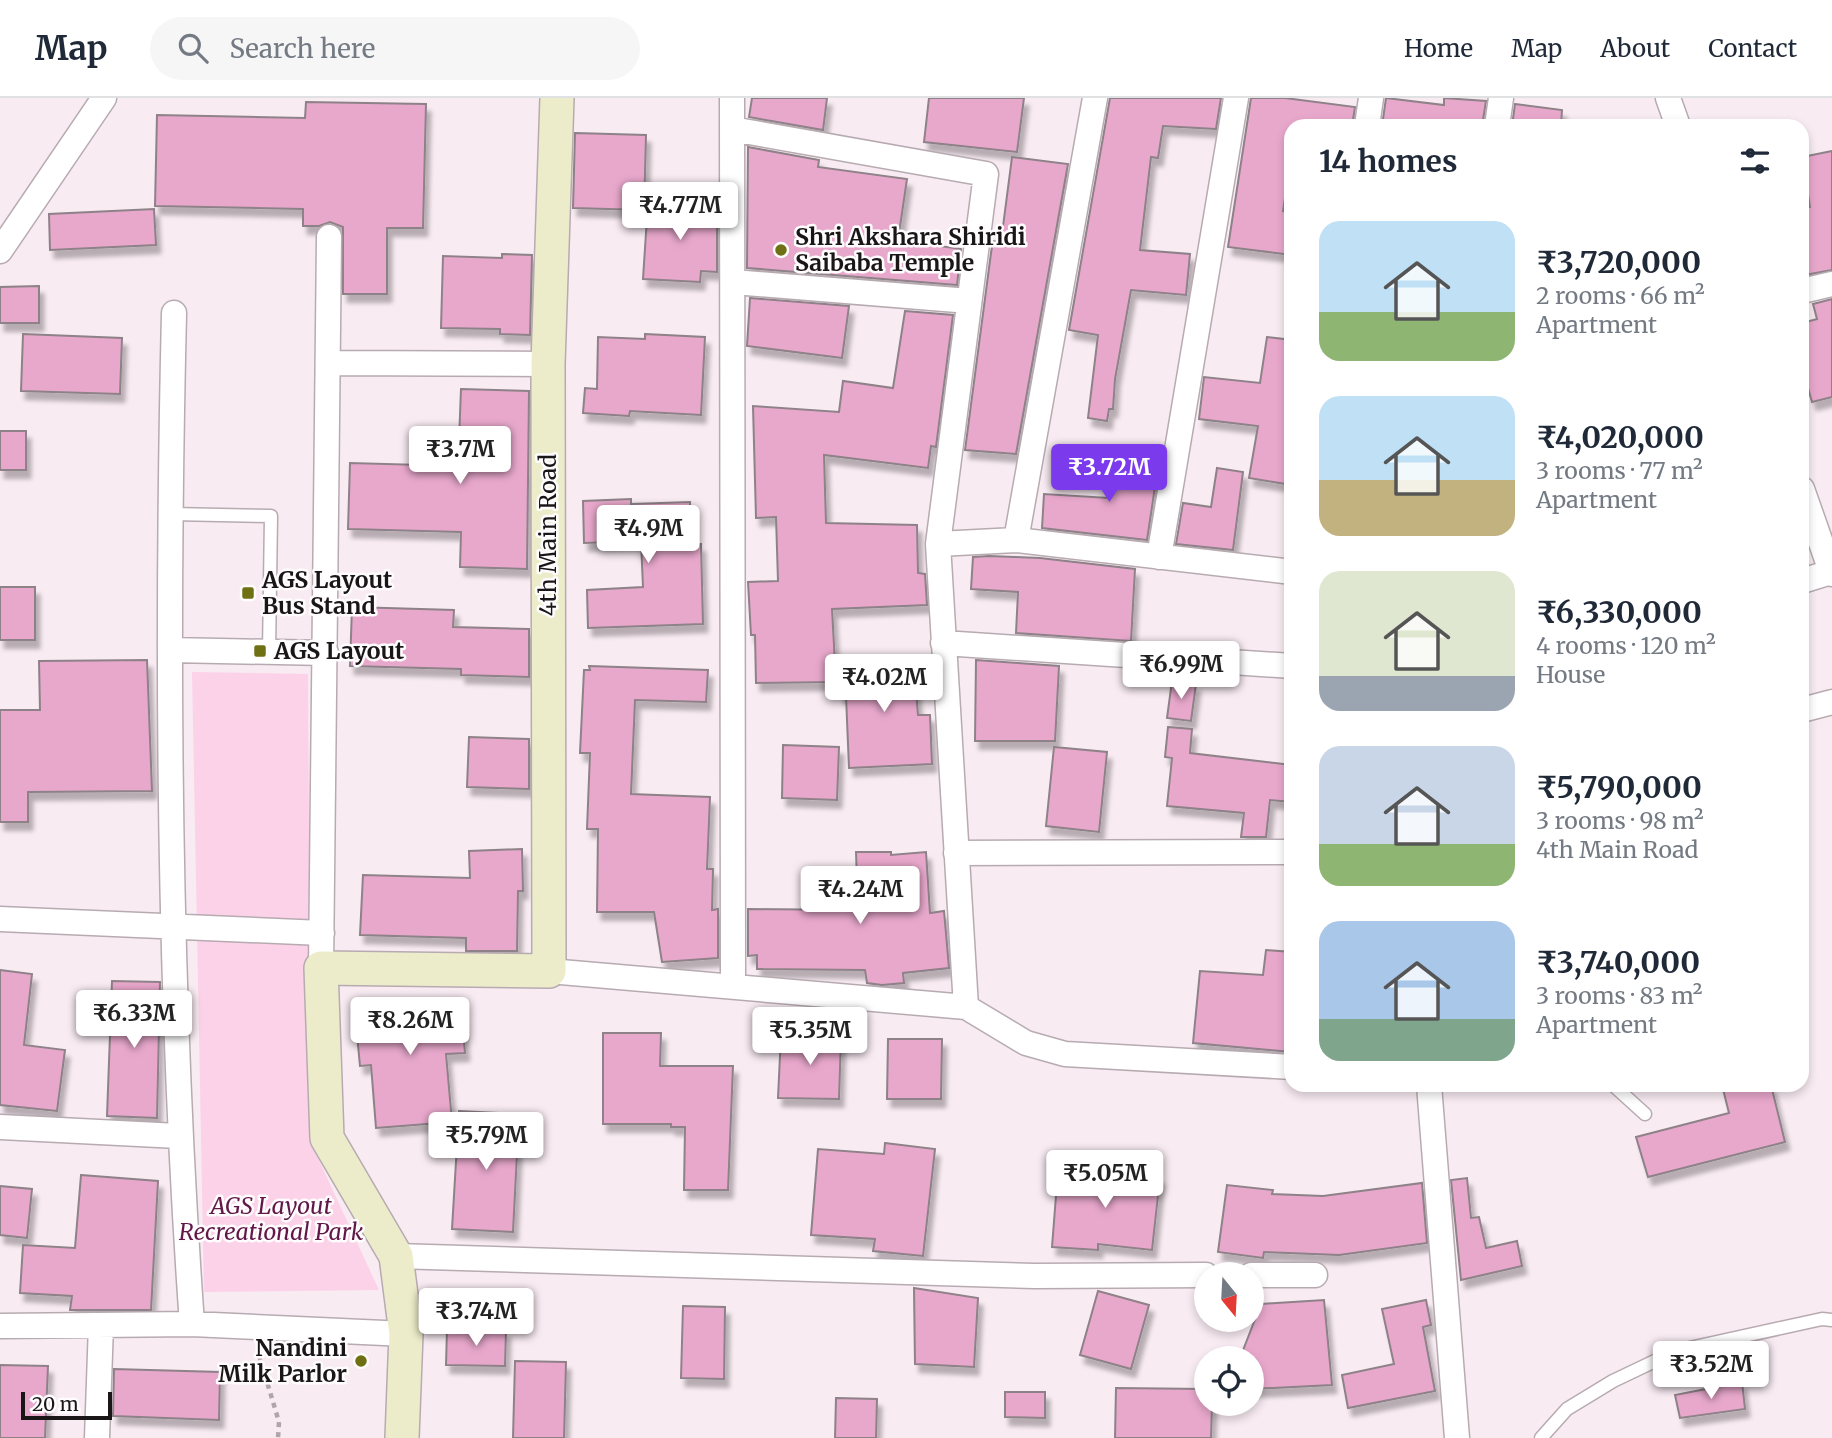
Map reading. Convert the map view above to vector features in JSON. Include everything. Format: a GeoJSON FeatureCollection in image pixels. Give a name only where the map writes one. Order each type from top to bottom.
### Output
{"type":"FeatureCollection","features":[{"type":"Feature","properties":{"kind":"street"},"geometry":{"type":"LineString","coordinates":[[0,251],[104,98]]}},
{"type":"Feature","properties":{"kind":"street","name":"4th Main Road"},"geometry":{"type":"LineString","coordinates":[[549,971],[548,364],[557,98]]}},
{"type":"Feature","properties":{"kind":"street"},"geometry":{"type":"LineString","coordinates":[[732,98],[733,985]]}},
{"type":"Feature","properties":{"kind":"street"},"geometry":{"type":"LineString","coordinates":[[1016,540],[1095,98]]}},
{"type":"Feature","properties":{"kind":"street"},"geometry":{"type":"LineString","coordinates":[[1159,557],[1236,98]]}},
{"type":"Feature","properties":{"kind":"street"},"geometry":{"type":"LineString","coordinates":[[1368,119],[1371,98]]}},
{"type":"Feature","properties":{"kind":"street"},"geometry":{"type":"LineString","coordinates":[[1498,119],[1500,98]]}},
{"type":"Feature","properties":{"kind":"street"},"geometry":{"type":"LineString","coordinates":[[1668,98],[1676,119]]}},
{"type":"Feature","properties":{"kind":"street"},"geometry":{"type":"LineString","coordinates":[[732,129],[986,174],[938,544],[966,1007]]}},
{"type":"Feature","properties":{"kind":"street"},"geometry":{"type":"LineString","coordinates":[[329,237],[321,968],[327,1138],[396,1256],[406,1334],[402,1438]]}},
{"type":"Feature","properties":{"kind":"street"},"geometry":{"type":"LineString","coordinates":[[733,282],[969,301]]}},
{"type":"Feature","properties":{"kind":"street"},"geometry":{"type":"LineString","coordinates":[[1809,289],[1832,284]]}},
{"type":"Feature","properties":{"kind":"street"},"geometry":{"type":"LineString","coordinates":[[174,313],[170,650],[178,1136],[192,1324]]}},
{"type":"Feature","properties":{"kind":"street"},"geometry":{"type":"LineString","coordinates":[[329,363],[548,364]]}},
{"type":"Feature","properties":{"kind":"street"},"geometry":{"type":"LineString","coordinates":[[1809,509],[1832,573],[1809,579]]}},
{"type":"Feature","properties":{"kind":"street"},"geometry":{"type":"LineString","coordinates":[[938,544],[1016,540],[1284,571]]}},
{"type":"Feature","properties":{"kind":"street"},"geometry":{"type":"LineString","coordinates":[[943,643],[1284,665]]}},
{"type":"Feature","properties":{"kind":"street"},"geometry":{"type":"LineString","coordinates":[[170,650],[326,653]]}},
{"type":"Feature","properties":{"kind":"street"},"geometry":{"type":"LineString","coordinates":[[1809,708],[1832,702]]}},
{"type":"Feature","properties":{"kind":"street"},"geometry":{"type":"LineString","coordinates":[[956,853],[1284,852]]}},
{"type":"Feature","properties":{"kind":"street"},"geometry":{"type":"LineString","coordinates":[[0,919],[175,929],[322,933]]}},
{"type":"Feature","properties":{"kind":"street"},"geometry":{"type":"LineString","coordinates":[[321,968],[549,971],[966,1007],[1026,1043],[1065,1054],[1284,1067]]}},
{"type":"Feature","properties":{"kind":"street"},"geometry":{"type":"LineString","coordinates":[[1430,1092],[1457,1438]]}},
{"type":"Feature","properties":{"kind":"street"},"geometry":{"type":"LineString","coordinates":[[0,1127],[178,1136]]}},
{"type":"Feature","properties":{"kind":"street"},"geometry":{"type":"LineString","coordinates":[[396,1256],[1035,1276],[1194,1275]]}},
{"type":"Feature","properties":{"kind":"street"},"geometry":{"type":"LineString","coordinates":[[1264,1275],[1315,1275]]}},
{"type":"Feature","properties":{"kind":"street"},"geometry":{"type":"LineString","coordinates":[[0,1326],[192,1324],[406,1334]]}},
{"type":"Feature","properties":{"kind":"street"},"geometry":{"type":"LineString","coordinates":[[97,1438],[101,1325]]}},
{"type":"Feature","properties":{"kind":"lane"},"geometry":{"type":"LineString","coordinates":[[172,514],[271,516],[269,652]]}},
{"type":"Feature","properties":{"kind":"lane"},"geometry":{"type":"LineString","coordinates":[[1620,1092],[1645,1114]]}},
{"type":"Feature","properties":{"kind":"lane"},"geometry":{"type":"LineString","coordinates":[[1541,1438],[1567,1409],[1613,1381],[1676,1351],[1822,1319],[1832,1320]]}},
{"type":"Feature","properties":{"kind":"path"},"geometry":{"type":"LineString","coordinates":[[250,1327],[279,1422],[278,1438]]}},
{"type":"Feature","properties":{"kind":"green space","name":"AGS Layout Recreational Park"},"geometry":{"type":"Polygon","coordinates":[[[192,672],[308,674],[311,1143],[379,1290],[204,1292],[192,672]]]}},
{"type":"Feature","properties":{"kind":"building"},"geometry":{"type":"Polygon","coordinates":[[[752,98],[827,98],[823,130],[749,117],[752,98]]]}},
{"type":"Feature","properties":{"kind":"building"},"geometry":{"type":"Polygon","coordinates":[[[929,98],[1024,98],[1017,152],[924,142],[929,98]]]}},
{"type":"Feature","properties":{"kind":"building"},"geometry":{"type":"Polygon","coordinates":[[[1110,98],[1221,98],[1216,129],[1163,126],[1158,158],[1151,157],[1140,250],[1190,254],[1186,295],[1131,290],[1115,379],[1113,409],[1109,409],[1107,421],[1088,418],[1098,335],[1069,330],[1110,98]]]}},
{"type":"Feature","properties":{"kind":"building"},"geometry":{"type":"Polygon","coordinates":[[[1251,98],[1285,98],[1355,107],[1353,119],[1284,119],[1284,254],[1228,247],[1251,98]]]}},
{"type":"Feature","properties":{"kind":"building"},"geometry":{"type":"Polygon","coordinates":[[[1386,98],[1444,105],[1444,98],[1486,101],[1483,119],[1383,119],[1386,98]]]}},
{"type":"Feature","properties":{"kind":"building"},"geometry":{"type":"Polygon","coordinates":[[[306,102],[426,104],[423,228],[387,228],[387,294],[343,294],[343,227],[330,222],[319,226],[303,226],[303,209],[155,206],[157,115],[305,118],[306,102]]]}},
{"type":"Feature","properties":{"kind":"building"},"geometry":{"type":"Polygon","coordinates":[[[1515,104],[1562,110],[1561,119],[1513,119],[1515,104]]]}},
{"type":"Feature","properties":{"kind":"building"},"geometry":{"type":"Polygon","coordinates":[[[575,133],[646,135],[644,210],[573,208],[575,133]]]}},
{"type":"Feature","properties":{"kind":"building"},"geometry":{"type":"Polygon","coordinates":[[[748,147],[819,160],[818,167],[907,179],[898,240],[961,249],[957,285],[747,268],[748,147]]]}},
{"type":"Feature","properties":{"kind":"building"},"geometry":{"type":"Polygon","coordinates":[[[1832,151],[1832,270],[1809,274],[1810,207],[1809,156],[1832,151]]]}},
{"type":"Feature","properties":{"kind":"building"},"geometry":{"type":"Polygon","coordinates":[[[1012,157],[1068,164],[1016,454],[965,450],[991,253],[993,241],[1001,242],[1012,157]]]}},
{"type":"Feature","properties":{"kind":"building"},"geometry":{"type":"Polygon","coordinates":[[[648,202],[717,206],[717,272],[701,271],[700,282],[643,279],[648,202]]]}},
{"type":"Feature","properties":{"kind":"building"},"geometry":{"type":"Polygon","coordinates":[[[154,209],[156,245],[50,250],[49,214],[154,209]]]}},
{"type":"Feature","properties":{"kind":"building"},"geometry":{"type":"Polygon","coordinates":[[[502,254],[532,255],[530,335],[500,334],[500,329],[441,328],[443,256],[502,258],[502,254]]]}},
{"type":"Feature","properties":{"kind":"building"},"geometry":{"type":"Polygon","coordinates":[[[39,286],[39,323],[0,323],[0,287],[39,286]]]}},
{"type":"Feature","properties":{"kind":"building"},"geometry":{"type":"Polygon","coordinates":[[[750,298],[849,306],[842,358],[747,346],[750,298]]]}},
{"type":"Feature","properties":{"kind":"building"},"geometry":{"type":"Polygon","coordinates":[[[1832,299],[1832,397],[1812,402],[1809,392],[1809,321],[1817,319],[1813,304],[1832,299]]]}},
{"type":"Feature","properties":{"kind":"building"},"geometry":{"type":"Polygon","coordinates":[[[905,311],[953,315],[936,447],[931,446],[928,468],[824,455],[826,523],[917,525],[918,573],[925,574],[927,605],[832,609],[836,682],[756,683],[755,635],[751,635],[748,582],[778,581],[776,517],[756,518],[753,406],[839,412],[843,381],[893,388],[905,311]]]}},
{"type":"Feature","properties":{"kind":"building"},"geometry":{"type":"Polygon","coordinates":[[[23,334],[122,338],[120,394],[21,391],[23,334]]]}},
{"type":"Feature","properties":{"kind":"building"},"geometry":{"type":"Polygon","coordinates":[[[645,334],[705,337],[701,415],[630,411],[629,416],[583,413],[585,388],[597,389],[598,337],[645,339],[645,334]]]}},
{"type":"Feature","properties":{"kind":"building"},"geometry":{"type":"Polygon","coordinates":[[[1267,337],[1284,339],[1284,484],[1249,478],[1258,426],[1199,419],[1204,377],[1260,383],[1267,337]]]}},
{"type":"Feature","properties":{"kind":"building"},"geometry":{"type":"Polygon","coordinates":[[[461,389],[529,391],[527,569],[460,567],[461,532],[348,529],[350,463],[458,466],[461,389]]]}},
{"type":"Feature","properties":{"kind":"building"},"geometry":{"type":"Polygon","coordinates":[[[0,431],[26,431],[26,470],[0,470],[0,431]]]}},
{"type":"Feature","properties":{"kind":"building"},"geometry":{"type":"Polygon","coordinates":[[[1114,455],[1159,460],[1147,540],[1042,528],[1044,494],[1109,498],[1114,455]]]}},
{"type":"Feature","properties":{"kind":"building"},"geometry":{"type":"Polygon","coordinates":[[[1217,468],[1243,472],[1233,550],[1176,544],[1183,503],[1211,507],[1217,468]]]}},
{"type":"Feature","properties":{"kind":"building"},"geometry":{"type":"Polygon","coordinates":[[[631,499],[631,504],[690,502],[691,544],[701,544],[703,624],[588,628],[587,590],[643,587],[641,541],[584,543],[583,501],[631,499]]]}},
{"type":"Feature","properties":{"kind":"building"},"geometry":{"type":"Polygon","coordinates":[[[973,557],[1040,558],[1135,569],[1131,641],[1016,633],[1018,592],[971,589],[973,557]]]}},
{"type":"Feature","properties":{"kind":"building"},"geometry":{"type":"Polygon","coordinates":[[[0,587],[35,587],[35,640],[0,640],[0,587]]]}},
{"type":"Feature","properties":{"kind":"building"},"geometry":{"type":"Polygon","coordinates":[[[352,607],[454,610],[453,627],[529,629],[529,677],[461,675],[461,669],[350,666],[352,607]]]}},
{"type":"Feature","properties":{"kind":"building"},"geometry":{"type":"Polygon","coordinates":[[[913,656],[918,715],[930,715],[932,764],[849,768],[846,696],[840,696],[837,664],[913,656]]]}},
{"type":"Feature","properties":{"kind":"building"},"geometry":{"type":"Polygon","coordinates":[[[147,660],[152,791],[28,792],[28,822],[0,822],[0,710],[40,710],[39,661],[147,660]]]}},
{"type":"Feature","properties":{"kind":"building"},"geometry":{"type":"Polygon","coordinates":[[[976,660],[1059,666],[1055,741],[975,741],[976,660]]]}},
{"type":"Feature","properties":{"kind":"building"},"geometry":{"type":"Polygon","coordinates":[[[589,666],[708,670],[706,702],[635,700],[631,794],[710,797],[707,869],[713,869],[712,910],[718,909],[718,958],[662,962],[654,912],[597,912],[598,829],[587,829],[590,753],[580,753],[584,670],[590,670],[589,666]]]}},
{"type":"Feature","properties":{"kind":"building"},"geometry":{"type":"Polygon","coordinates":[[[1172,681],[1196,684],[1191,721],[1167,718],[1172,681]]]}},
{"type":"Feature","properties":{"kind":"building"},"geometry":{"type":"Polygon","coordinates":[[[1168,727],[1192,729],[1190,753],[1284,764],[1284,801],[1270,800],[1266,837],[1241,837],[1244,813],[1167,806],[1172,758],[1165,757],[1168,727]]]}},
{"type":"Feature","properties":{"kind":"building"},"geometry":{"type":"Polygon","coordinates":[[[469,737],[529,739],[529,789],[467,787],[469,737]]]}},
{"type":"Feature","properties":{"kind":"building"},"geometry":{"type":"Polygon","coordinates":[[[783,745],[839,747],[837,800],[782,798],[783,745]]]}},
{"type":"Feature","properties":{"kind":"building"},"geometry":{"type":"Polygon","coordinates":[[[1054,747],[1107,752],[1099,832],[1046,826],[1054,747]]]}},
{"type":"Feature","properties":{"kind":"building"},"geometry":{"type":"Polygon","coordinates":[[[522,849],[523,891],[518,891],[517,951],[466,951],[466,938],[360,935],[363,875],[470,878],[469,851],[522,849]]]}},
{"type":"Feature","properties":{"kind":"building"},"geometry":{"type":"Polygon","coordinates":[[[856,852],[891,852],[891,855],[926,852],[930,913],[944,911],[949,968],[903,973],[904,983],[882,985],[867,983],[865,970],[757,969],[757,955],[748,956],[748,909],[858,910],[856,852]]]}},
{"type":"Feature","properties":{"kind":"building"},"geometry":{"type":"Polygon","coordinates":[[[1266,950],[1284,951],[1284,1051],[1193,1043],[1200,971],[1263,975],[1266,950]]]}},
{"type":"Feature","properties":{"kind":"building"},"geometry":{"type":"Polygon","coordinates":[[[0,970],[32,974],[24,1045],[65,1050],[57,1111],[0,1105],[0,970]]]}},
{"type":"Feature","properties":{"kind":"building"},"geometry":{"type":"Polygon","coordinates":[[[112,981],[160,982],[157,1118],[107,1116],[112,981]]]}},
{"type":"Feature","properties":{"kind":"building"},"geometry":{"type":"Polygon","coordinates":[[[407,998],[460,1001],[465,1053],[446,1054],[452,1122],[376,1128],[371,1065],[360,1066],[354,1003],[407,998]]]}},
{"type":"Feature","properties":{"kind":"building"},"geometry":{"type":"Polygon","coordinates":[[[603,1033],[661,1033],[660,1066],[733,1066],[728,1190],[684,1190],[685,1127],[671,1127],[671,1124],[603,1124],[603,1033]]]}},
{"type":"Feature","properties":{"kind":"building"},"geometry":{"type":"Polygon","coordinates":[[[781,1035],[841,1037],[839,1099],[778,1098],[781,1035]]]}},
{"type":"Feature","properties":{"kind":"building"},"geometry":{"type":"Polygon","coordinates":[[[888,1039],[942,1039],[941,1099],[887,1099],[888,1039]]]}},
{"type":"Feature","properties":{"kind":"building"},"geometry":{"type":"Polygon","coordinates":[[[1724,1092],[1773,1092],[1785,1142],[1648,1177],[1636,1137],[1729,1113],[1724,1092]]]}},
{"type":"Feature","properties":{"kind":"building"},"geometry":{"type":"Polygon","coordinates":[[[459,1111],[519,1114],[513,1232],[452,1229],[459,1111]]]}},
{"type":"Feature","properties":{"kind":"building"},"geometry":{"type":"Polygon","coordinates":[[[885,1143],[935,1149],[923,1256],[873,1251],[875,1239],[811,1235],[818,1149],[884,1154],[885,1143]]]}},
{"type":"Feature","properties":{"kind":"building"},"geometry":{"type":"Polygon","coordinates":[[[1058,1170],[1160,1177],[1152,1250],[1098,1244],[1098,1250],[1052,1247],[1058,1170]]]}},
{"type":"Feature","properties":{"kind":"building"},"geometry":{"type":"Polygon","coordinates":[[[81,1175],[158,1181],[151,1310],[70,1310],[72,1296],[20,1293],[23,1245],[75,1248],[81,1175]]]}},
{"type":"Feature","properties":{"kind":"building"},"geometry":{"type":"Polygon","coordinates":[[[1467,1178],[1471,1218],[1479,1217],[1486,1248],[1517,1241],[1522,1266],[1461,1280],[1451,1180],[1467,1178]]]}},
{"type":"Feature","properties":{"kind":"building"},"geometry":{"type":"Polygon","coordinates":[[[1422,1183],[1427,1243],[1339,1255],[1264,1252],[1263,1258],[1218,1252],[1227,1185],[1273,1190],[1272,1194],[1323,1196],[1422,1183]]]}},
{"type":"Feature","properties":{"kind":"building"},"geometry":{"type":"Polygon","coordinates":[[[0,1186],[32,1189],[27,1238],[0,1235],[0,1186]]]}},
{"type":"Feature","properties":{"kind":"building"},"geometry":{"type":"Polygon","coordinates":[[[914,1288],[978,1298],[974,1367],[915,1364],[914,1288]]]}},
{"type":"Feature","properties":{"kind":"building"},"geometry":{"type":"Polygon","coordinates":[[[1098,1291],[1149,1305],[1131,1369],[1080,1355],[1098,1291]]]}},
{"type":"Feature","properties":{"kind":"building"},"geometry":{"type":"Polygon","coordinates":[[[1324,1300],[1332,1385],[1264,1388],[1264,1346],[1245,1346],[1250,1332],[1264,1332],[1264,1304],[1324,1300]]]}},
{"type":"Feature","properties":{"kind":"building"},"geometry":{"type":"Polygon","coordinates":[[[1426,1300],[1431,1325],[1423,1327],[1435,1391],[1348,1408],[1342,1375],[1394,1364],[1382,1309],[1426,1300]]]}},
{"type":"Feature","properties":{"kind":"building"},"geometry":{"type":"Polygon","coordinates":[[[683,1306],[725,1307],[724,1379],[681,1378],[683,1306]]]}},
{"type":"Feature","properties":{"kind":"building"},"geometry":{"type":"Polygon","coordinates":[[[447,1329],[506,1330],[505,1366],[446,1365],[447,1329]]]}},
{"type":"Feature","properties":{"kind":"building"},"geometry":{"type":"Polygon","coordinates":[[[515,1361],[566,1362],[564,1438],[513,1438],[515,1361]]]}},
{"type":"Feature","properties":{"kind":"building"},"geometry":{"type":"Polygon","coordinates":[[[0,1365],[48,1366],[45,1438],[0,1438],[0,1365]]]}},
{"type":"Feature","properties":{"kind":"building"},"geometry":{"type":"Polygon","coordinates":[[[114,1369],[220,1372],[219,1420],[113,1416],[114,1369]]]}},
{"type":"Feature","properties":{"kind":"building"},"geometry":{"type":"Polygon","coordinates":[[[1742,1382],[1745,1409],[1680,1418],[1675,1395],[1742,1382]]]}},
{"type":"Feature","properties":{"kind":"building"},"geometry":{"type":"Polygon","coordinates":[[[1116,1388],[1194,1389],[1194,1416],[1212,1416],[1211,1438],[1115,1438],[1116,1388]]]}},
{"type":"Feature","properties":{"kind":"building"},"geometry":{"type":"Polygon","coordinates":[[[1005,1392],[1045,1392],[1045,1418],[1005,1417],[1005,1392]]]}},
{"type":"Feature","properties":{"kind":"building"},"geometry":{"type":"Polygon","coordinates":[[[836,1398],[877,1399],[876,1438],[835,1438],[836,1398]]]}},
{"type":"Feature","properties":{"kind":"place","name":"Shri Akshara Shiridi Saibaba Temple"},"geometry":{"type":"Point","coordinates":[781,250]}},
{"type":"Feature","properties":{"kind":"place","name":"AGS Layout Bus Stand"},"geometry":{"type":"Point","coordinates":[248,593]}},
{"type":"Feature","properties":{"kind":"place","name":"AGS Layout"},"geometry":{"type":"Point","coordinates":[260,651]}},
{"type":"Feature","properties":{"kind":"place","name":"Nandini Milk Parlor"},"geometry":{"type":"Point","coordinates":[361,1361]}}]}
